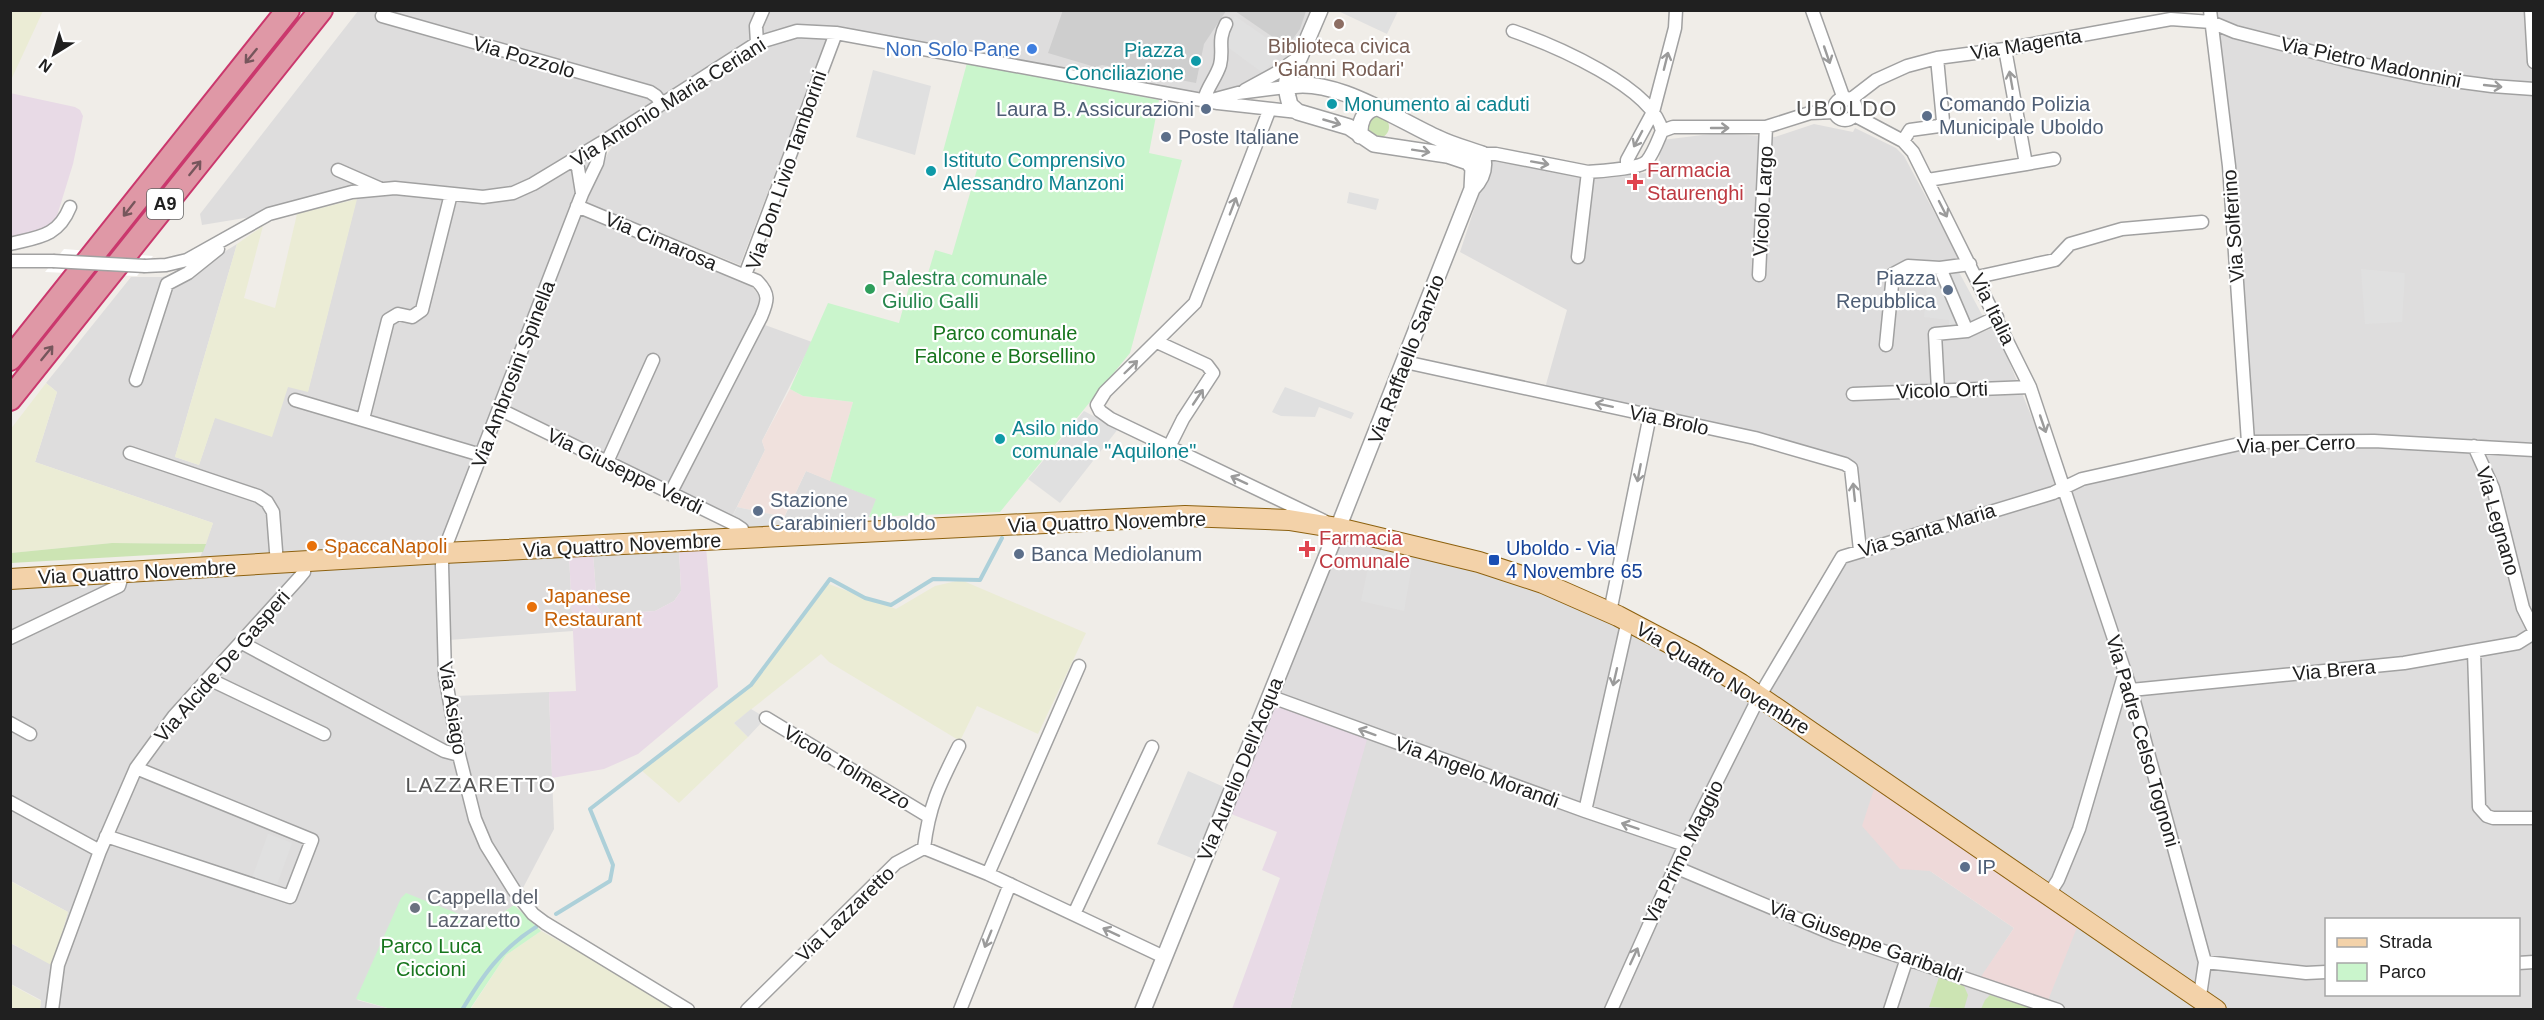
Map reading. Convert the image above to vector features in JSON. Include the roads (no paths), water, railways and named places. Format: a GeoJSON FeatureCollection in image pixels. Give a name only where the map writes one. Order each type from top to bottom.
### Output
{"type":"FeatureCollection","features":[{"type":"Feature","properties":{"kind":"highway","name":"A9"},"geometry":{"type":"LineString","coordinates":[[10,359],[288,10]]}},
{"type":"Feature","properties":{"kind":"highway","name":"A9"},"geometry":{"type":"LineString","coordinates":[[10,399],[321,10]]}},
{"type":"Feature","properties":{"kind":"main road","name":"Via Quattro Novembre"},"geometry":{"type":"LineString","coordinates":[[10,579],[443,553],[1291,512],[1338,528],[1479,562],[1543,583],[1619,616],[1692,655],[1759,697],[2049,894],[2199,1004],[2216,1010]]}},
{"type":"Feature","properties":{"kind":"street"},"geometry":{"type":"LineString","coordinates":[[757,43],[756,26],[763,10]]}},
{"type":"Feature","properties":{"kind":"street"},"geometry":{"type":"LineString","coordinates":[[1320,10],[1294,63],[1286,87],[1290,105],[1298,112],[1349,127],[1367,141],[1459,158],[1471,164],[1472,189]]}},
{"type":"Feature","properties":{"kind":"street"},"geometry":{"type":"LineString","coordinates":[[1627,167],[1627,160],[1653,112],[1675,28],[1676,10]]}},
{"type":"Feature","properties":{"kind":"street"},"geometry":{"type":"LineString","coordinates":[[1459,158],[1496,154],[1588,172],[1646,162],[1662,131],[1673,127],[1766,127],[1810,113],[1835,112],[1842,119],[1849,119],[1854,115],[1855,105],[1847,99],[1812,10]]}},
{"type":"Feature","properties":{"kind":"street"},"geometry":{"type":"LineString","coordinates":[[2530,10],[2534,62]]}},
{"type":"Feature","properties":{"kind":"street","name":"Via Pozzolo"},"geometry":{"type":"LineString","coordinates":[[382,16],[650,92],[662,104]]}},
{"type":"Feature","properties":{"kind":"street","name":"Via Magenta"},"geometry":{"type":"LineString","coordinates":[[1847,99],[1876,80],[1907,66],[1937,58],[2005,49],[2171,19],[2210,16]]}},
{"type":"Feature","properties":{"kind":"street","name":"Via Pietro Madonnini"},"geometry":{"type":"LineString","coordinates":[[2210,16],[2235,32],[2368,65],[2470,83],[2534,89]]}},
{"type":"Feature","properties":{"kind":"street","name":"Via Solferino"},"geometry":{"type":"LineString","coordinates":[[2210,16],[2229,166],[2248,442]]}},
{"type":"Feature","properties":{"kind":"street"},"geometry":{"type":"LineString","coordinates":[[1208,100],[1220,64],[1219,40],[1226,24]]}},
{"type":"Feature","properties":{"kind":"street"},"geometry":{"type":"LineString","coordinates":[[1513,31],[1549,44],[1602,72],[1628,90],[1653,112],[1658,117],[1662,131]]}},
{"type":"Feature","properties":{"kind":"street","name":"Via Antonio Maria Ceriani"},"geometry":{"type":"LineString","coordinates":[[10,261],[166,266],[187,260],[256,220],[283,209],[352,192],[381,188],[491,197],[513,193],[527,188],[601,143],[757,43],[797,32],[836,33],[1269,111],[1298,112]]}},
{"type":"Feature","properties":{"kind":"street","name":"Via Don Livio Tamborini"},"geometry":{"type":"LineString","coordinates":[[670,494],[767,303],[768,294],[764,288],[757,281],[745,275],[836,33]]}},
{"type":"Feature","properties":{"kind":"street"},"geometry":{"type":"LineString","coordinates":[[2005,49],[2026,164]]}},
{"type":"Feature","properties":{"kind":"street"},"geometry":{"type":"LineString","coordinates":[[1854,115],[1903,141],[1910,130],[1939,126],[1943,121],[1937,58]]}},
{"type":"Feature","properties":{"kind":"street"},"geometry":{"type":"LineString","coordinates":[[1294,63],[1317,84],[1376,108],[1444,141],[1482,154]]}},
{"type":"Feature","properties":{"kind":"street"},"geometry":{"type":"LineString","coordinates":[[1238,93],[1294,63]]}},
{"type":"Feature","properties":{"kind":"street"},"geometry":{"type":"LineString","coordinates":[[1208,100],[1302,83],[1317,84]]}},
{"type":"Feature","properties":{"kind":"street"},"geometry":{"type":"LineString","coordinates":[[1835,112],[1836,105],[1847,99]]}},
{"type":"Feature","properties":{"kind":"street"},"geometry":{"type":"LineString","coordinates":[[1360,136],[1360,127],[1365,115],[1370,109],[1376,108]]}},
{"type":"Feature","properties":{"kind":"street"},"geometry":{"type":"LineString","coordinates":[[1269,111],[1198,298],[1098,400],[1097,405],[1100,411],[1112,419],[1291,512]]}},
{"type":"Feature","properties":{"kind":"street"},"geometry":{"type":"LineString","coordinates":[[1380,145],[1390,140],[1393,134],[1395,123],[1393,117]]}},
{"type":"Feature","properties":{"kind":"street","name":"Vicolo Largo"},"geometry":{"type":"LineString","coordinates":[[1759,275],[1766,127]]}},
{"type":"Feature","properties":{"kind":"street","name":"Via Italia"},"geometry":{"type":"LineString","coordinates":[[1903,141],[1913,152],[1998,317],[2030,387],[2064,486]]}},
{"type":"Feature","properties":{"kind":"street","name":"Via Ambrosini Spinella"},"geometry":{"type":"LineString","coordinates":[[443,553],[579,200],[597,163],[601,143]]}},
{"type":"Feature","properties":{"kind":"street","name":"Via Raffaello Sanzio"},"geometry":{"type":"LineString","coordinates":[[1338,528],[1472,189],[1483,170],[1482,154]]}},
{"type":"Feature","properties":{"kind":"street"},"geometry":{"type":"LineString","coordinates":[[1928,180],[2054,159]]}},
{"type":"Feature","properties":{"kind":"street"},"geometry":{"type":"LineString","coordinates":[[573,160],[578,168],[579,200]]}},
{"type":"Feature","properties":{"kind":"street"},"geometry":{"type":"LineString","coordinates":[[338,170],[381,188]]}},
{"type":"Feature","properties":{"kind":"street"},"geometry":{"type":"LineString","coordinates":[[1578,257],[1588,172]]}},
{"type":"Feature","properties":{"kind":"street"},"geometry":{"type":"LineString","coordinates":[[363,420],[388,320],[398,314],[412,317],[422,310],[451,194]]}},
{"type":"Feature","properties":{"kind":"street","name":"Via Cimarosa"},"geometry":{"type":"LineString","coordinates":[[579,200],[745,275]]}},
{"type":"Feature","properties":{"kind":"street"},"geometry":{"type":"LineString","coordinates":[[10,244],[49,234],[61,223],[70,207]]}},
{"type":"Feature","properties":{"kind":"street"},"geometry":{"type":"LineString","coordinates":[[1977,277],[2055,260],[2070,244],[2122,229],[2202,222]]}},
{"type":"Feature","properties":{"kind":"street","name":"Via Antonio Maria Ceriani"},"geometry":{"type":"LineString","coordinates":[[136,380],[167,284],[188,273],[210,257],[228,237]]}},
{"type":"Feature","properties":{"kind":"street"},"geometry":{"type":"LineString","coordinates":[[1886,345],[1893,274],[1908,266],[1940,268],[1970,264]]}},
{"type":"Feature","properties":{"kind":"street"},"geometry":{"type":"LineString","coordinates":[[1940,268],[1967,332]]}},
{"type":"Feature","properties":{"kind":"street"},"geometry":{"type":"LineString","coordinates":[[1938,390],[1935,334],[1967,332],[1998,317]]}},
{"type":"Feature","properties":{"kind":"street"},"geometry":{"type":"LineString","coordinates":[[1157,342],[1207,365],[1213,373],[1183,419],[1169,447]]}},
{"type":"Feature","properties":{"kind":"street"},"geometry":{"type":"LineString","coordinates":[[607,462],[653,360]]}},
{"type":"Feature","properties":{"kind":"street","name":"Via Brolo"},"geometry":{"type":"LineString","coordinates":[[1405,362],[1755,438],[1845,464],[1851,468],[1860,550]]}},
{"type":"Feature","properties":{"kind":"street","name":"Vicolo Orti"},"geometry":{"type":"LineString","coordinates":[[1853,394],[2030,387]]}},
{"type":"Feature","properties":{"kind":"street"},"geometry":{"type":"LineString","coordinates":[[295,399],[481,454]]}},
{"type":"Feature","properties":{"kind":"street","name":"Via Giuseppe Verdi"},"geometry":{"type":"LineString","coordinates":[[499,409],[736,525],[742,529],[744,539]]}},
{"type":"Feature","properties":{"kind":"street"},"geometry":{"type":"LineString","coordinates":[[1585,811],[1619,616],[1650,415]]}},
{"type":"Feature","properties":{"kind":"street","name":"Via per Cerro"},"geometry":{"type":"LineString","coordinates":[[2064,486],[2082,479],[2248,442],[2374,441],[2534,450]]}},
{"type":"Feature","properties":{"kind":"street","name":"Via Legnano"},"geometry":{"type":"LineString","coordinates":[[2475,446],[2493,489],[2523,608],[2534,632]]}},
{"type":"Feature","properties":{"kind":"street"},"geometry":{"type":"LineString","coordinates":[[130,453],[258,496],[267,502],[273,512],[277,564]]}},
{"type":"Feature","properties":{"kind":"street","name":"Via Santa Maria"},"geometry":{"type":"LineString","coordinates":[[1759,697],[1842,557],[2053,493],[2064,486]]}},
{"type":"Feature","properties":{"kind":"street","name":"Via Padre Celso Tognoni"},"geometry":{"type":"LineString","coordinates":[[2064,486],[2131,690],[2205,962],[2199,1004]]}},
{"type":"Feature","properties":{"kind":"street","name":"Via Aurelio Dell'Acqua"},"geometry":{"type":"LineString","coordinates":[[1146,1009],[1164,957],[1338,528]]}},
{"type":"Feature","properties":{"kind":"street","name":"Via Asiago"},"geometry":{"type":"LineString","coordinates":[[443,553],[442,639],[445,675],[459,754],[475,819],[486,845],[514,890],[533,914],[557,931],[688,1010]]}},
{"type":"Feature","properties":{"kind":"street","name":"Via Alcide De Gasperi"},"geometry":{"type":"LineString","coordinates":[[52,1010],[58,965],[99,851],[136,768],[174,717],[304,572],[305,562]]}},
{"type":"Feature","properties":{"kind":"street"},"geometry":{"type":"LineString","coordinates":[[10,638],[119,586],[123,572]]}},
{"type":"Feature","properties":{"kind":"street","name":"Via Brera"},"geometry":{"type":"LineString","coordinates":[[2131,690],[2404,663],[2518,643],[2534,632]]}},
{"type":"Feature","properties":{"kind":"street"},"geometry":{"type":"LineString","coordinates":[[242,643],[444,751],[459,754]]}},
{"type":"Feature","properties":{"kind":"street"},"geometry":{"type":"LineString","coordinates":[[2475,651],[2479,807],[2487,816],[2493,818],[2534,818]]}},
{"type":"Feature","properties":{"kind":"street"},"geometry":{"type":"LineString","coordinates":[[988,874],[1079,666]]}},
{"type":"Feature","properties":{"kind":"street"},"geometry":{"type":"LineString","coordinates":[[2049,894],[2058,880],[2079,829],[2125,672]]}},
{"type":"Feature","properties":{"kind":"street"},"geometry":{"type":"LineString","coordinates":[[209,679],[324,735]]}},
{"type":"Feature","properties":{"kind":"street","name":"Via Angelo Morandi"},"geometry":{"type":"LineString","coordinates":[[1269,696],[1685,845]]}},
{"type":"Feature","properties":{"kind":"street","name":"Via Primo Maggio"},"geometry":{"type":"LineString","coordinates":[[1611,1010],[1685,845],[1759,697]]}},
{"type":"Feature","properties":{"kind":"street","name":"Vicolo Tolmezzo"},"geometry":{"type":"LineString","coordinates":[[766,718],[928,816]]}},
{"type":"Feature","properties":{"kind":"street"},"geometry":{"type":"LineString","coordinates":[[10,723],[30,734]]}},
{"type":"Feature","properties":{"kind":"street"},"geometry":{"type":"LineString","coordinates":[[959,746],[934,796],[928,816],[924,848],[988,874],[1164,957]]}},
{"type":"Feature","properties":{"kind":"street"},"geometry":{"type":"LineString","coordinates":[[1074,914],[1152,747]]}},
{"type":"Feature","properties":{"kind":"street"},"geometry":{"type":"LineString","coordinates":[[106,836],[290,897],[312,840],[136,768]]}},
{"type":"Feature","properties":{"kind":"street"},"geometry":{"type":"LineString","coordinates":[[10,802],[99,851]]}},
{"type":"Feature","properties":{"kind":"street","name":"Via Lazzaretto"},"geometry":{"type":"LineString","coordinates":[[747,1010],[896,863],[924,848]]}},
{"type":"Feature","properties":{"kind":"street","name":"Via Giuseppe Garibaldi"},"geometry":{"type":"LineString","coordinates":[[1675,867],[1836,935],[2058,1010]]}},
{"type":"Feature","properties":{"kind":"street"},"geometry":{"type":"LineString","coordinates":[[960,1010],[1010,884]]}},
{"type":"Feature","properties":{"kind":"street"},"geometry":{"type":"LineString","coordinates":[[1890,1010],[1907,958]]}},
{"type":"Feature","properties":{"kind":"street"},"geometry":{"type":"LineString","coordinates":[[2205,962],[2306,973],[2325,972]]}},
{"type":"Feature","properties":{"kind":"waterway"},"geometry":{"type":"LineString","coordinates":[[556,914],[610,881],[613,865],[590,809],[751,685],[830,579],[865,598],[891,605],[933,579],[980,580],[1002,538]]}},
{"type":"Feature","properties":{"kind":"waterway"},"geometry":{"type":"LineString","coordinates":[[462,1010],[494,964],[513,944],[536,927]]}},
{"type":"Feature","properties":{"kind":"place","name":"Biblioteca civica 'Gianni Rodari'"},"geometry":{"type":"Point","coordinates":[1339,24]}},
{"type":"Feature","properties":{"kind":"place","name":"Non Solo Pane"},"geometry":{"type":"Point","coordinates":[1032,49]}},
{"type":"Feature","properties":{"kind":"place","name":"Piazza Conciliazione"},"geometry":{"type":"Point","coordinates":[1196,61]}},
{"type":"Feature","properties":{"kind":"place","name":"Monumento ai caduti"},"geometry":{"type":"Point","coordinates":[1332,104]}},
{"type":"Feature","properties":{"kind":"place","name":"Laura B. Assicurazioni"},"geometry":{"type":"Point","coordinates":[1206,109]}},
{"type":"Feature","properties":{"kind":"place","name":"Comando Polizia Municipale Uboldo"},"geometry":{"type":"Point","coordinates":[1927,116]}},
{"type":"Feature","properties":{"kind":"place","name":"Poste Italiane"},"geometry":{"type":"Point","coordinates":[1166,137]}},
{"type":"Feature","properties":{"kind":"place","name":"Istituto Comprensivo Alessandro Manzoni"},"geometry":{"type":"Point","coordinates":[931,171]}},
{"type":"Feature","properties":{"kind":"place","name":"Farmacia Staurenghi"},"geometry":{"type":"Point","coordinates":[1635,182]}},
{"type":"Feature","properties":{"kind":"place","name":"Palestra comunale Giulio Galli"},"geometry":{"type":"Point","coordinates":[870,289]}},
{"type":"Feature","properties":{"kind":"place","name":"Piazza Repubblica"},"geometry":{"type":"Point","coordinates":[1948,290]}},
{"type":"Feature","properties":{"kind":"place","name":"Asilo nido comunale \"Aquilone\""},"geometry":{"type":"Point","coordinates":[1000,439]}},
{"type":"Feature","properties":{"kind":"place","name":"Stazione Carabinieri Uboldo"},"geometry":{"type":"Point","coordinates":[758,511]}},
{"type":"Feature","properties":{"kind":"place","name":"SpaccaNapoli"},"geometry":{"type":"Point","coordinates":[312,546]}},
{"type":"Feature","properties":{"kind":"place","name":"Farmacia Comunale"},"geometry":{"type":"Point","coordinates":[1307,549]}},
{"type":"Feature","properties":{"kind":"place","name":"Banca Mediolanum"},"geometry":{"type":"Point","coordinates":[1019,554]}},
{"type":"Feature","properties":{"kind":"place","name":"Uboldo - Via 4 Novembre 65"},"geometry":{"type":"Point","coordinates":[1494,560]}},
{"type":"Feature","properties":{"kind":"place","name":"Japanese Restaurant"},"geometry":{"type":"Point","coordinates":[532,607]}},
{"type":"Feature","properties":{"kind":"place","name":"IP"},"geometry":{"type":"Point","coordinates":[1965,867]}},
{"type":"Feature","properties":{"kind":"place","name":"Cappella del Lazzaretto"},"geometry":{"type":"Point","coordinates":[415,908]}},
{"type":"Feature","properties":{"kind":"district","name":"UBOLDO"},"geometry":{"type":"Point","coordinates":[1847,108]}},
{"type":"Feature","properties":{"kind":"district","name":"LAZZARETTO"},"geometry":{"type":"Point","coordinates":[481,784]}},
{"type":"Feature","properties":{"kind":"park label","name":"Parco comunale Falcone e Borsellino"},"geometry":{"type":"Point","coordinates":[1005,344]}},
{"type":"Feature","properties":{"kind":"park label","name":"Parco Luca Ciccioni"},"geometry":{"type":"Point","coordinates":[431,958]}}]}
